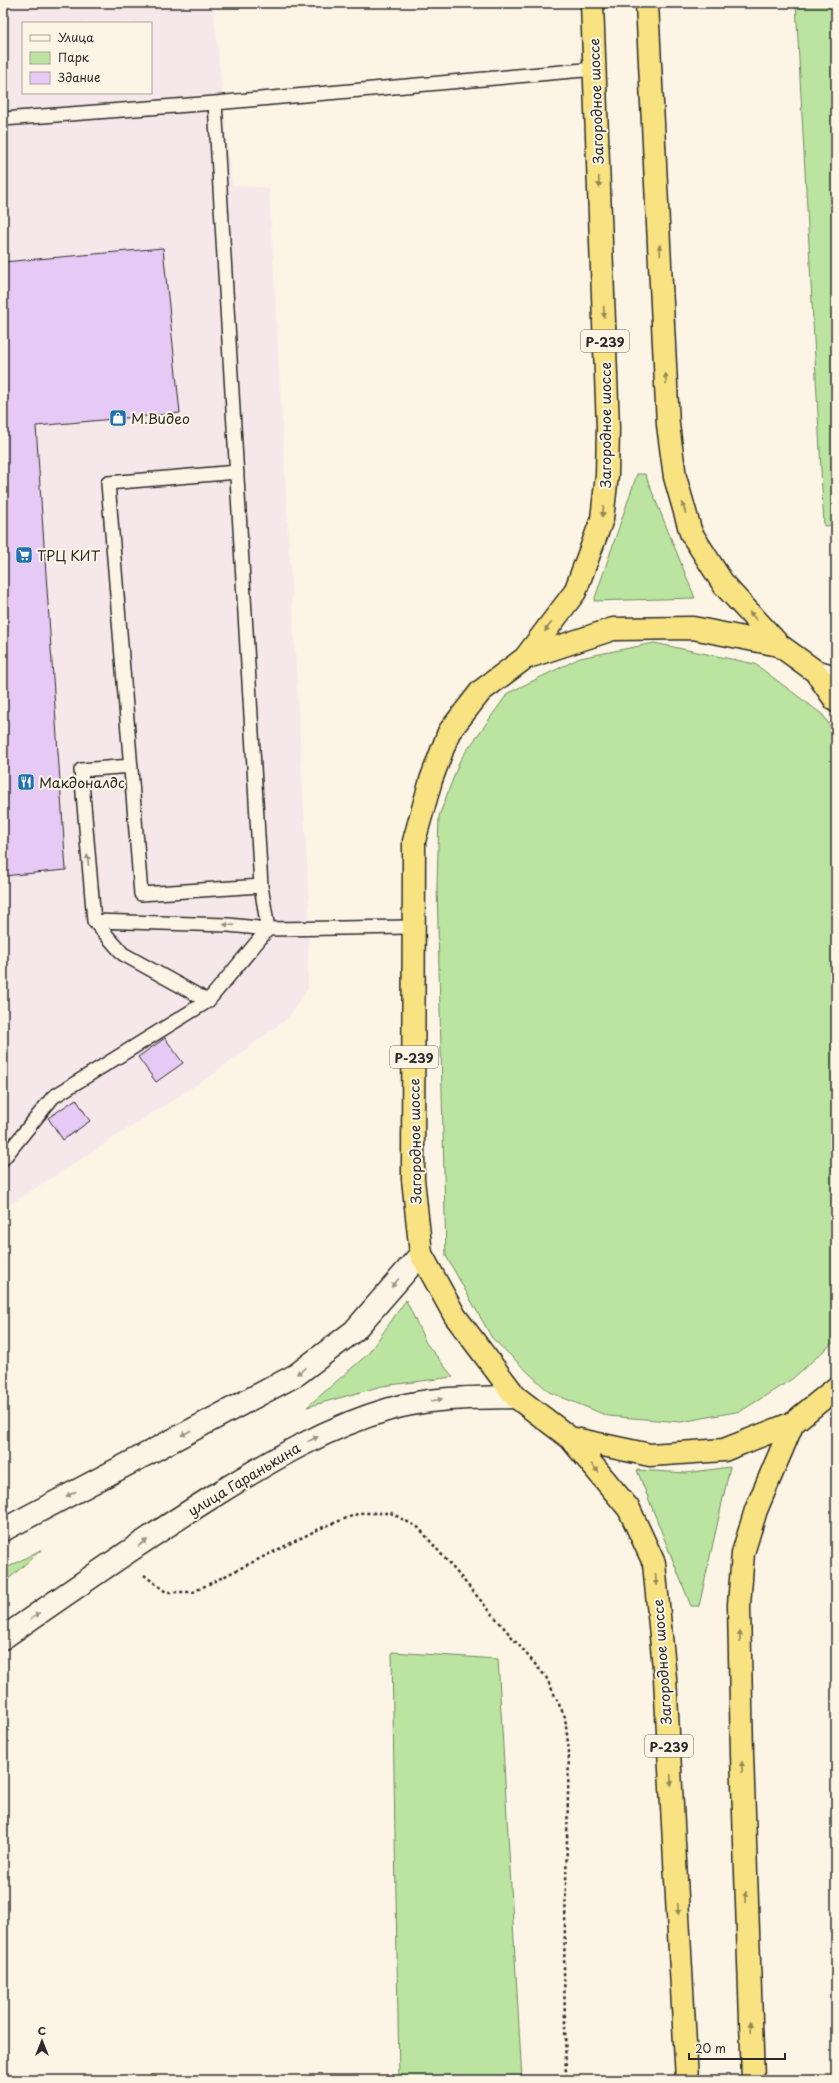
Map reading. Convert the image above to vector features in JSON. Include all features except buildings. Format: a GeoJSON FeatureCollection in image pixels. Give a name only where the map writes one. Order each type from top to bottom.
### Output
{"type":"FeatureCollection","features":[{"type":"Feature","properties":{"kind":"highway","name":"Загородное шоссе"},"geometry":{"type":"LineString","coordinates":[[592,3],[608,428],[607,475],[602,519],[575,592],[525,658],[481,691],[449,732],[431,780],[414,841],[412,927],[413,1179],[421,1254],[455,1316],[516,1397],[570,1438],[629,1509],[654,1563],[665,1678],[688,2080]]}},
{"type":"Feature","properties":{"kind":"highway","name":"Загородное шоссе"},"geometry":{"type":"LineString","coordinates":[[647,3],[668,425],[674,477],[692,533],[724,585],[779,645],[815,670],[836,700]]}},
{"type":"Feature","properties":{"kind":"highway","name":"Загородное шоссе"},"geometry":{"type":"LineString","coordinates":[[525,658],[613,629],[693,628],[779,645]]}},
{"type":"Feature","properties":{"kind":"highway","name":"Загородное шоссе"},"geometry":{"type":"LineString","coordinates":[[570,1438],[650,1455],[724,1450],[793,1423],[836,1388]]}},
{"type":"Feature","properties":{"kind":"highway","name":"Загородное шоссе"},"geometry":{"type":"LineString","coordinates":[[752,2080],[739,1605],[743,1553],[756,1510],[793,1423]]}},
{"type":"Feature","properties":{"kind":"main road"},"geometry":{"type":"LineString","coordinates":[[815,670],[836,677]]}},
{"type":"Feature","properties":{"kind":"main road"},"geometry":{"type":"LineString","coordinates":[[3,1530],[296,1375],[354,1331],[421,1254]]}},
{"type":"Feature","properties":{"kind":"main road","name":"улица Гаранькина"},"geometry":{"type":"LineString","coordinates":[[3,1638],[186,1513],[277,1456],[330,1431],[391,1409],[444,1399],[516,1397]]}},
{"type":"Feature","properties":{"kind":"lane"},"geometry":{"type":"LineString","coordinates":[[3,119],[215,103],[595,69]]}},
{"type":"Feature","properties":{"kind":"lane"},"geometry":{"type":"LineString","coordinates":[[3,1159],[53,1097],[208,1001],[268,929],[261,886],[215,103]]}},
{"type":"Feature","properties":{"kind":"lane"},"geometry":{"type":"LineString","coordinates":[[237,472],[108,483],[142,894],[261,886]]}},
{"type":"Feature","properties":{"kind":"lane"},"geometry":{"type":"LineString","coordinates":[[131,766],[81,770],[94,921],[124,954],[208,1001]]}},
{"type":"Feature","properties":{"kind":"lane"},"geometry":{"type":"LineString","coordinates":[[94,921],[228,925],[268,929],[412,927]]}},
{"type":"Feature","properties":{"kind":"path"},"geometry":{"type":"LineString","coordinates":[[121,1557],[166,1592],[193,1592],[321,1528],[360,1513],[391,1513],[419,1528],[546,1676],[565,1717],[569,1752],[564,1969],[566,2080]]}},
{"type":"Feature","properties":{"kind":"shaded area"},"geometry":{"type":"Polygon","coordinates":[[[3,3],[213,3],[232,185],[269,188],[309,898],[308,988],[287,1019],[212,1075],[3,1209],[3,3]]]}},
{"type":"Feature","properties":{"kind":"green space"},"geometry":{"type":"Polygon","coordinates":[[[796,3],[836,3],[836,525],[824,526],[796,3]]]}},
{"type":"Feature","properties":{"kind":"green space"},"geometry":{"type":"Polygon","coordinates":[[[637,474],[645,474],[695,598],[594,601],[637,474]]]}},
{"type":"Feature","properties":{"kind":"green space"},"geometry":{"type":"Polygon","coordinates":[[[654,643],[755,664],[823,715],[836,735],[836,1340],[792,1379],[741,1411],[681,1422],[608,1416],[549,1392],[492,1338],[446,1256],[437,885],[439,816],[460,760],[508,693],[580,658],[654,643]]]}},
{"type":"Feature","properties":{"kind":"green space"},"geometry":{"type":"Polygon","coordinates":[[[406,1300],[426,1343],[453,1377],[382,1386],[307,1407],[368,1354],[406,1300]]]}},
{"type":"Feature","properties":{"kind":"green space"},"geometry":{"type":"Polygon","coordinates":[[[730,1467],[699,1606],[691,1606],[637,1470],[686,1473],[730,1467]]]}},
{"type":"Feature","properties":{"kind":"green space"},"geometry":{"type":"Polygon","coordinates":[[[42,1549],[3,1584],[3,1570],[42,1549]]]}},
{"type":"Feature","properties":{"kind":"green space"},"geometry":{"type":"Polygon","coordinates":[[[392,1652],[498,1659],[522,2080],[399,2080],[392,1652]]]}},
{"type":"Feature","properties":{"kind":"place","name":"М.Видео"},"geometry":{"type":"Point","coordinates":[118,418]}},
{"type":"Feature","properties":{"kind":"place","name":"ТРЦ КИТ"},"geometry":{"type":"Point","coordinates":[24,555]}},
{"type":"Feature","properties":{"kind":"place","name":"Макдоналдс"},"geometry":{"type":"Point","coordinates":[26,782]}}]}
